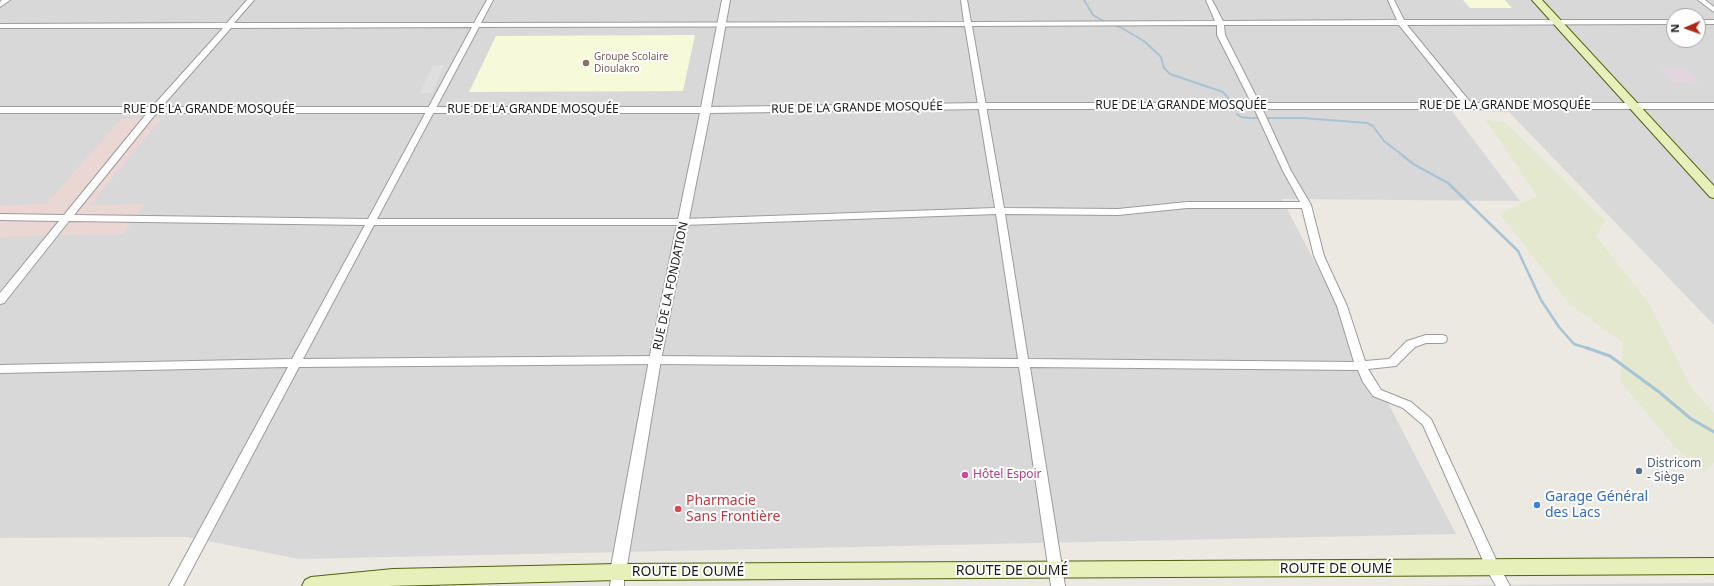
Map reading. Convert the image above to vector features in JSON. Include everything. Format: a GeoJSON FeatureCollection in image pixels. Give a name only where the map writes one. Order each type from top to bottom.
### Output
{"type":"FeatureCollection","features":[{"type":"Feature","properties":{"kind":"main road"},"geometry":{"type":"LineString","coordinates":[[1537,0],[1714,194]]}},
{"type":"Feature","properties":{"kind":"main road","name":"ROUTE DE OUMÉ"},"geometry":{"type":"LineString","coordinates":[[311,586],[393,577],[617,579],[1057,578],[1493,568],[1714,566]]}},
{"type":"Feature","properties":{"kind":"street"},"geometry":{"type":"LineString","coordinates":[[0,5],[6,0]]}},
{"type":"Feature","properties":{"kind":"street"},"geometry":{"type":"LineString","coordinates":[[0,300],[69,217],[155,109],[251,0]]}},
{"type":"Feature","properties":{"kind":"street"},"geometry":{"type":"LineString","coordinates":[[176,586],[490,0]]}},
{"type":"Feature","properties":{"kind":"street","name":"RUE DE LA FONDATION"},"geometry":{"type":"LineString","coordinates":[[617,579],[655,360],[684,222],[726,0]]}},
{"type":"Feature","properties":{"kind":"street"},"geometry":{"type":"LineString","coordinates":[[964,0],[1025,363],[1057,578]]}},
{"type":"Feature","properties":{"kind":"street"},"geometry":{"type":"LineString","coordinates":[[1209,0],[1220,23],[1221,35],[1257,106],[1287,171],[1306,205],[1319,256],[1342,306],[1361,366],[1367,379],[1377,393],[1407,405],[1427,422],[1493,568],[1503,586]]}},
{"type":"Feature","properties":{"kind":"street"},"geometry":{"type":"LineString","coordinates":[[1391,0],[1401,22],[1468,105]]}},
{"type":"Feature","properties":{"kind":"street"},"geometry":{"type":"LineString","coordinates":[[1701,0],[1714,10]]}},
{"type":"Feature","properties":{"kind":"street"},"geometry":{"type":"LineString","coordinates":[[0,26],[1666,22]]}},
{"type":"Feature","properties":{"kind":"street","name":"RUE DE LA GRANDE MOSQUÉE"},"geometry":{"type":"LineString","coordinates":[[0,110],[705,110],[982,106],[1714,106]]}},
{"type":"Feature","properties":{"kind":"street"},"geometry":{"type":"LineString","coordinates":[[0,217],[372,222],[684,222],[1000,211],[1118,212],[1187,204],[1306,205]]}},
{"type":"Feature","properties":{"kind":"street"},"geometry":{"type":"LineString","coordinates":[[0,369],[296,363],[655,360],[1361,366],[1392,363],[1411,344],[1426,339],[1442,339]]}},
{"type":"Feature","properties":{"kind":"shaded area"},"geometry":{"type":"Polygon","coordinates":[[[0,0],[1714,0],[1714,325],[1509,112],[1451,110],[1520,201],[1282,199],[1456,534],[299,559],[187,537],[0,538],[0,0]]]}},
{"type":"Feature","properties":{"kind":"shaded area"},"geometry":{"type":"Polygon","coordinates":[[[1463,0],[1505,0],[1512,8],[1470,8],[1463,0]]]}},
{"type":"Feature","properties":{"kind":"shaded area","name":"Groupe Scolaire Dioulakro"},"geometry":{"type":"Polygon","coordinates":[[[695,35],[683,91],[469,92],[496,36],[695,35]]]}},
{"type":"Feature","properties":{"kind":"shaded area"},"geometry":{"type":"Polygon","coordinates":[[[433,65],[444,65],[432,93],[420,93],[433,65]]]}},
{"type":"Feature","properties":{"kind":"shaded area"},"geometry":{"type":"Polygon","coordinates":[[[1660,69],[1687,69],[1699,81],[1673,82],[1660,69]]]}},
{"type":"Feature","properties":{"kind":"shaded area"},"geometry":{"type":"Polygon","coordinates":[[[162,118],[90,205],[145,204],[123,234],[0,237],[0,205],[46,204],[121,119],[162,118]]]}},
{"type":"Feature","properties":{"kind":"shaded area"},"geometry":{"type":"Polygon","coordinates":[[[1486,120],[1506,123],[1605,221],[1596,236],[1649,304],[1691,388],[1714,413],[1714,462],[1705,473],[1675,447],[1620,381],[1623,343],[1569,303],[1500,214],[1537,196],[1486,120]]]}},
{"type":"Feature","properties":{"kind":"shaded area"},"geometry":{"type":"Polygon","coordinates":[[[1714,583],[1714,586],[1385,586],[1714,583]]]}},
{"type":"Feature","properties":{"kind":"waterway"},"geometry":{"type":"LineString","coordinates":[[1084,0],[1093,15],[1105,22]]}},
{"type":"Feature","properties":{"kind":"waterway"},"geometry":{"type":"LineString","coordinates":[[1110,24],[1120,27],[1144,41],[1161,57],[1164,68],[1170,74],[1223,92],[1230,100]]}},
{"type":"Feature","properties":{"kind":"waterway"},"geometry":{"type":"LineString","coordinates":[[1237,114],[1241,117],[1249,118],[1303,118],[1367,123],[1373,126],[1384,141],[1405,157]]}},
{"type":"Feature","properties":{"kind":"waterway"},"geometry":{"type":"LineString","coordinates":[[1403,156],[1415,165],[1448,183],[1518,251],[1541,300],[1559,327],[1574,344],[1589,349]]}},
{"type":"Feature","properties":{"kind":"waterway"},"geometry":{"type":"LineString","coordinates":[[1589,349],[1610,356],[1659,392],[1690,418],[1714,432]]}},
{"type":"Feature","properties":{"kind":"place","name":"Groupe Scolaire Dioulakro"},"geometry":{"type":"Point","coordinates":[586,63]}},
{"type":"Feature","properties":{"kind":"place","name":"Districom - Siège"},"geometry":{"type":"Point","coordinates":[1639,471]}},
{"type":"Feature","properties":{"kind":"place","name":"Hôtel Espoir"},"geometry":{"type":"Point","coordinates":[965,475]}},
{"type":"Feature","properties":{"kind":"place","name":"Garage Général des Lacs"},"geometry":{"type":"Point","coordinates":[1537,505]}},
{"type":"Feature","properties":{"kind":"place","name":"Pharmacie Sans Frontière"},"geometry":{"type":"Point","coordinates":[678,509]}}]}
